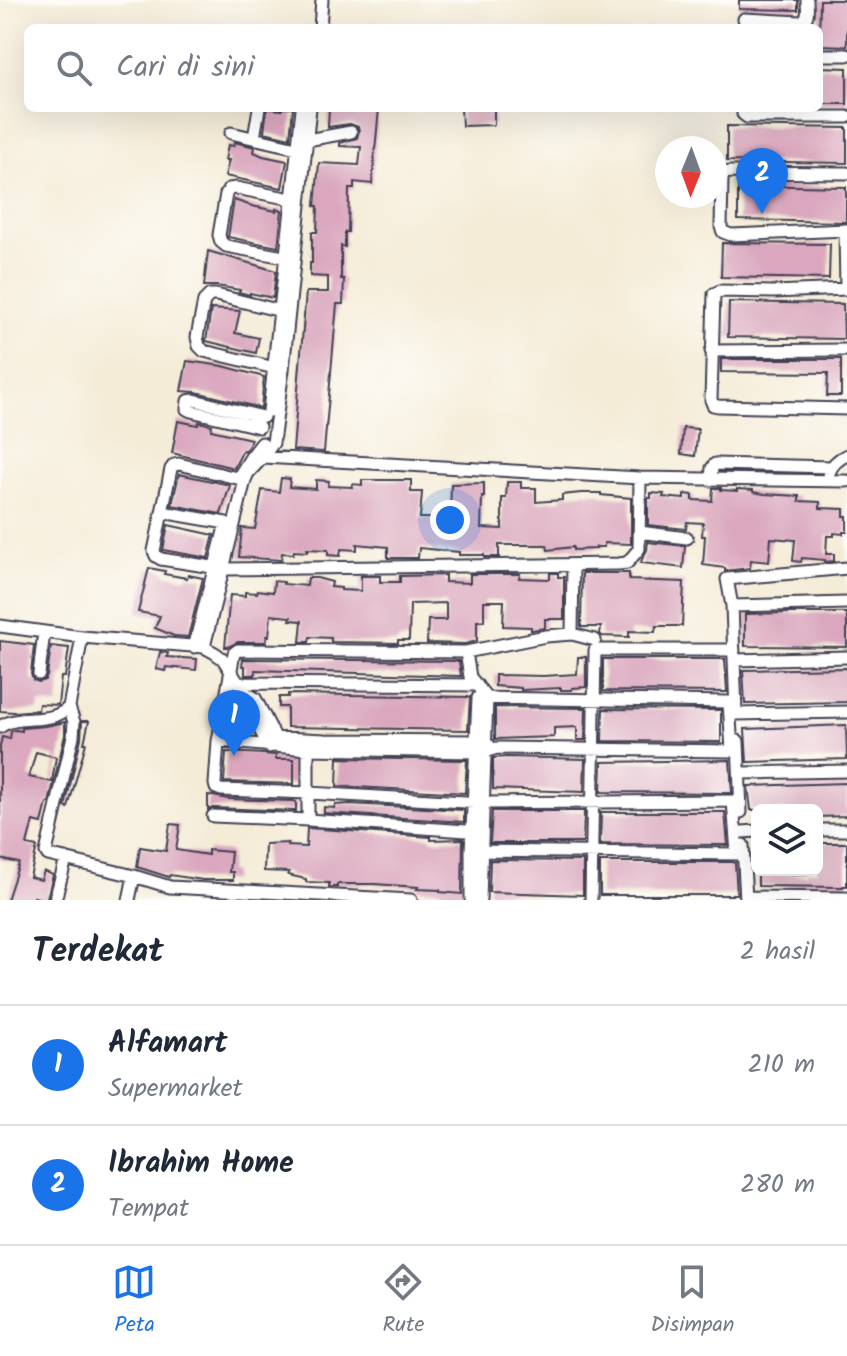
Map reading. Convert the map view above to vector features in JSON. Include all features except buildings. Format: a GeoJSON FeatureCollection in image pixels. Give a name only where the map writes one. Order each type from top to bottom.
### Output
{"type":"FeatureCollection","features":[{"type":"Feature","properties":{"kind":"street"},"geometry":{"type":"LineString","coordinates":[[320,24],[322,0]]}},
{"type":"Feature","properties":{"kind":"street"},"geometry":{"type":"LineString","coordinates":[[744,19],[801,22],[807,15],[807,0]]}},
{"type":"Feature","properties":{"kind":"street"},"geometry":{"type":"LineString","coordinates":[[823,55],[847,55]]}},
{"type":"Feature","properties":{"kind":"street"},"geometry":{"type":"LineString","coordinates":[[254,138],[258,112]]}},
{"type":"Feature","properties":{"kind":"street"},"geometry":{"type":"LineString","coordinates":[[265,450],[267,416],[279,369],[303,146],[302,112]]}},
{"type":"Feature","properties":{"kind":"street"},"geometry":{"type":"LineString","coordinates":[[279,369],[281,311],[291,258],[291,199],[309,112]]}},
{"type":"Feature","properties":{"kind":"street"},"geometry":{"type":"LineString","coordinates":[[743,112],[747,117],[769,112],[847,117]]}},
{"type":"Feature","properties":{"kind":"street"},"geometry":{"type":"LineString","coordinates":[[231,133],[303,146],[351,132]]}},
{"type":"Feature","properties":{"kind":"street"},"geometry":{"type":"LineString","coordinates":[[847,173],[723,174],[723,232],[731,235],[846,230],[846,289],[720,291],[714,294],[711,351],[713,405],[847,409]]}},
{"type":"Feature","properties":{"kind":"street"},"geometry":{"type":"LineString","coordinates":[[291,199],[229,189],[219,235],[226,246],[291,258]]}},
{"type":"Feature","properties":{"kind":"street"},"geometry":{"type":"LineString","coordinates":[[279,369],[204,351],[197,337],[204,301],[210,295],[281,311]]}},
{"type":"Feature","properties":{"kind":"street"},"geometry":{"type":"LineString","coordinates":[[711,351],[847,350]]}},
{"type":"Feature","properties":{"kind":"street"},"geometry":{"type":"LineString","coordinates":[[194,400],[267,416],[191,411],[186,404],[194,400]]}},
{"type":"Feature","properties":{"kind":"street"},"geometry":{"type":"LineString","coordinates":[[209,651],[226,523],[241,479],[273,443],[267,416]]}},
{"type":"Feature","properties":{"kind":"street"},"geometry":{"type":"LineString","coordinates":[[265,450],[640,478],[847,481]]}},
{"type":"Feature","properties":{"kind":"street"},"geometry":{"type":"LineString","coordinates":[[827,482],[831,467],[847,455]]}},
{"type":"Feature","properties":{"kind":"street"},"geometry":{"type":"LineString","coordinates":[[711,480],[715,464],[831,467]]}},
{"type":"Feature","properties":{"kind":"street"},"geometry":{"type":"LineString","coordinates":[[241,479],[174,465],[154,551],[156,556],[220,568],[627,563],[639,549],[640,478]]}},
{"type":"Feature","properties":{"kind":"street"},"geometry":{"type":"LineString","coordinates":[[220,568],[241,479]]}},
{"type":"Feature","properties":{"kind":"street"},"geometry":{"type":"LineString","coordinates":[[162,512],[226,523]]}},
{"type":"Feature","properties":{"kind":"street"},"geometry":{"type":"LineString","coordinates":[[639,532],[687,538]]}},
{"type":"Feature","properties":{"kind":"street"},"geometry":{"type":"LineString","coordinates":[[572,634],[573,565]]}},
{"type":"Feature","properties":{"kind":"street"},"geometry":{"type":"LineString","coordinates":[[847,568],[727,579],[732,606],[746,898],[847,898]]}},
{"type":"Feature","properties":{"kind":"street"},"geometry":{"type":"LineString","coordinates":[[732,606],[847,603]]}},
{"type":"Feature","properties":{"kind":"street"},"geometry":{"type":"LineString","coordinates":[[0,626],[209,651],[254,696],[256,711],[272,743]]}},
{"type":"Feature","properties":{"kind":"street"},"geometry":{"type":"LineString","coordinates":[[39,674],[44,632]]}},
{"type":"Feature","properties":{"kind":"street"},"geometry":{"type":"LineString","coordinates":[[476,852],[737,854],[733,801],[478,803],[221,790],[216,788],[218,741],[238,682],[234,653],[238,650],[466,652],[546,636],[572,634],[595,640]]}},
{"type":"Feature","properties":{"kind":"street"},"geometry":{"type":"LineString","coordinates":[[82,637],[69,707],[74,722],[73,736],[46,852],[48,855],[174,888],[287,897],[411,900]]}},
{"type":"Feature","properties":{"kind":"street"},"geometry":{"type":"LineString","coordinates":[[591,900],[594,652],[597,649],[847,657]]}},
{"type":"Feature","properties":{"kind":"street"},"geometry":{"type":"LineString","coordinates":[[466,652],[470,677],[481,693],[476,852],[471,900]]}},
{"type":"Feature","properties":{"kind":"street"},"geometry":{"type":"LineString","coordinates":[[218,741],[732,751],[729,702],[594,699],[238,682]]}},
{"type":"Feature","properties":{"kind":"street"},"geometry":{"type":"LineString","coordinates":[[0,727],[9,722],[59,714],[69,707]]}},
{"type":"Feature","properties":{"kind":"street"},"geometry":{"type":"LineString","coordinates":[[736,714],[847,712]]}},
{"type":"Feature","properties":{"kind":"street"},"geometry":{"type":"LineString","coordinates":[[272,743],[308,749],[325,745]]}},
{"type":"Feature","properties":{"kind":"street"},"geometry":{"type":"LineString","coordinates":[[308,749],[308,820]]}},
{"type":"Feature","properties":{"kind":"street"},"geometry":{"type":"LineString","coordinates":[[740,773],[847,771]]}},
{"type":"Feature","properties":{"kind":"street"},"geometry":{"type":"LineString","coordinates":[[213,816],[477,831]]}},
{"type":"Feature","properties":{"kind":"street"},"geometry":{"type":"LineString","coordinates":[[823,830],[847,830]]}},
{"type":"Feature","properties":{"kind":"street"},"geometry":{"type":"LineString","coordinates":[[742,832],[751,831]]}},
{"type":"Feature","properties":{"kind":"street"},"geometry":{"type":"LineString","coordinates":[[476,852],[480,900]]}},
{"type":"Feature","properties":{"kind":"street"},"geometry":{"type":"LineString","coordinates":[[55,900],[66,859]]}},
{"type":"Feature","properties":{"kind":"street"},"geometry":{"type":"LineString","coordinates":[[129,900],[134,876]]}},
{"type":"Feature","properties":{"kind":"place","name":"Ibrahim Home"},"geometry":{"type":"Point","coordinates":[762,214]}},
{"type":"Feature","properties":{"kind":"place","name":"Alfamart"},"geometry":{"type":"Point","coordinates":[234,756]}}]}
